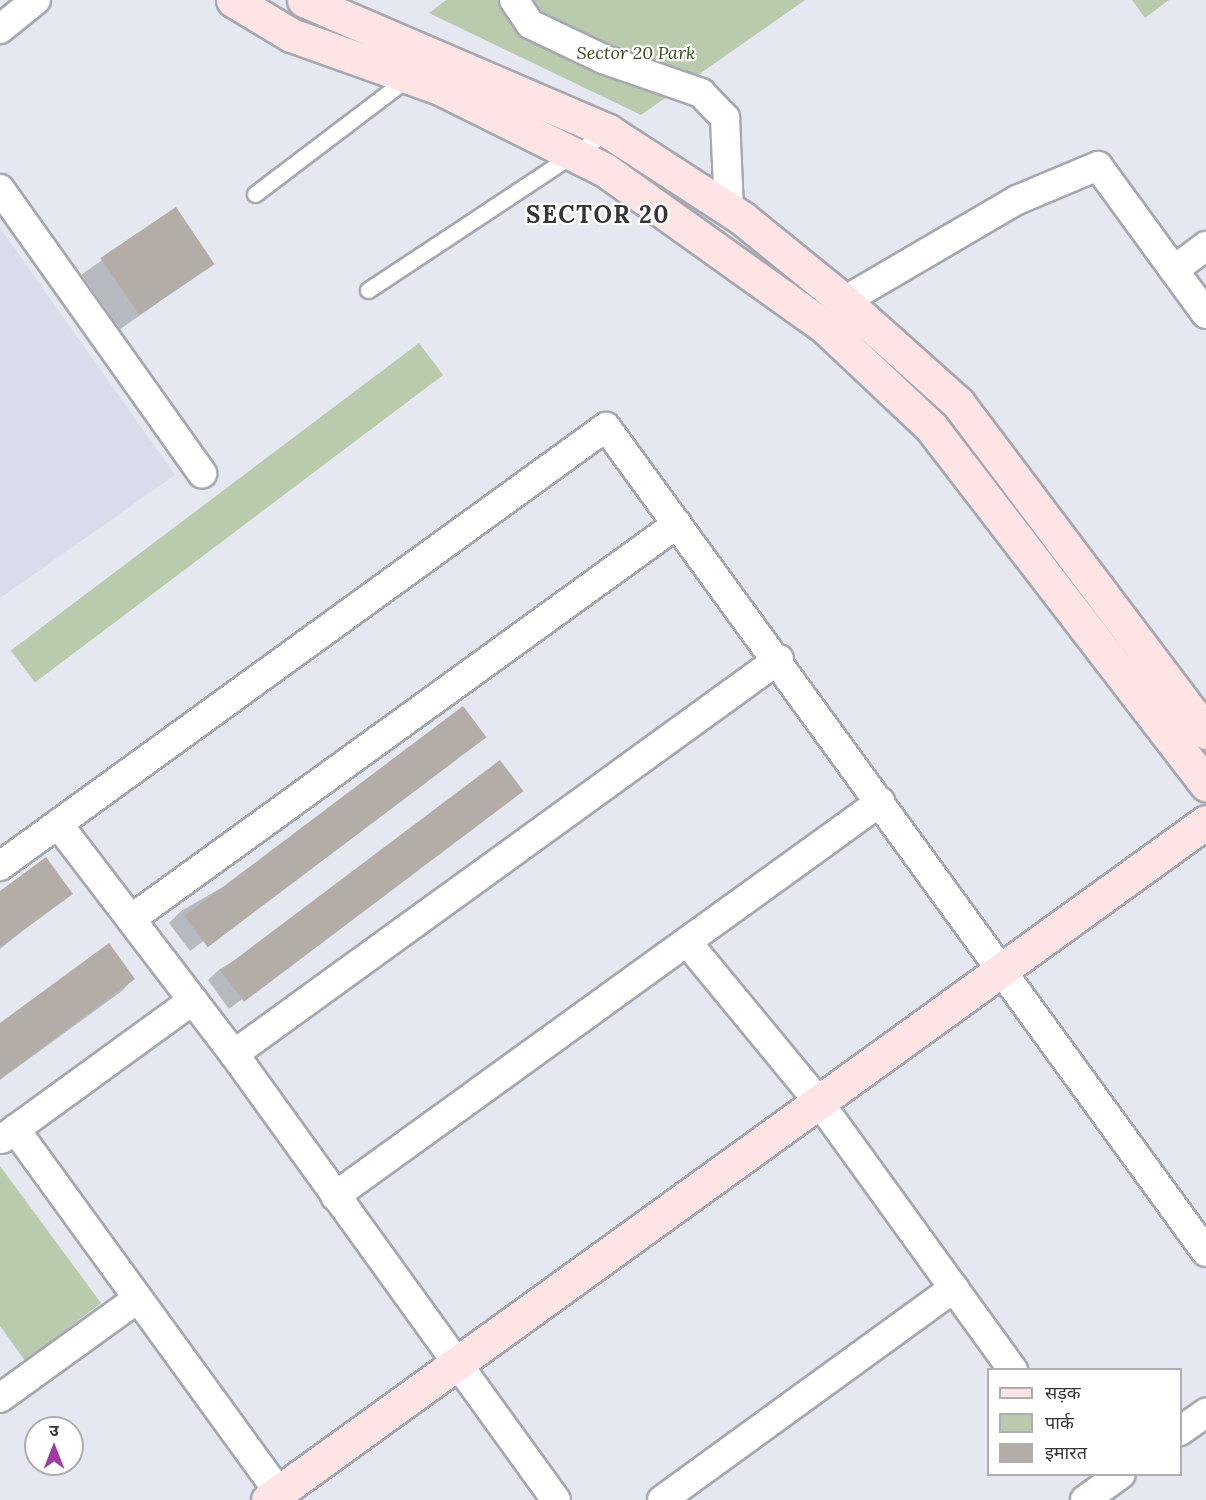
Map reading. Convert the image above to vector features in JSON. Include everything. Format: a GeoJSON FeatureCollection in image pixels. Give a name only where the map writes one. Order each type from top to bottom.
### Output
{"type":"FeatureCollection","features":[{"type":"Feature","properties":{"kind":"street"},"geometry":{"type":"LineString","coordinates":[[0,29],[36,0]]}},
{"type":"Feature","properties":{"kind":"street"},"geometry":{"type":"LineString","coordinates":[[233,0],[291,35],[409,77],[577,156],[713,243],[824,326],[931,427],[1206,784]]}},
{"type":"Feature","properties":{"kind":"street"},"geometry":{"type":"LineString","coordinates":[[514,0],[530,24],[603,59],[701,93],[725,118],[729,210]]}},
{"type":"Feature","properties":{"kind":"street"},"geometry":{"type":"LineString","coordinates":[[291,35],[324,4],[608,131],[729,210],[844,301],[958,403],[1206,732]]}},
{"type":"Feature","properties":{"kind":"street"},"geometry":{"type":"LineString","coordinates":[[844,301],[1017,200],[1098,166],[1206,314]]}},
{"type":"Feature","properties":{"kind":"street"},"geometry":{"type":"LineString","coordinates":[[0,189],[202,473]]}},
{"type":"Feature","properties":{"kind":"street"},"geometry":{"type":"LineString","coordinates":[[1174,270],[1206,246]]}},
{"type":"Feature","properties":{"kind":"street"},"geometry":{"type":"LineString","coordinates":[[0,866],[606,427],[779,659],[1206,1252]]}},
{"type":"Feature","properties":{"kind":"street"},"geometry":{"type":"LineString","coordinates":[[131,918],[677,524]]}},
{"type":"Feature","properties":{"kind":"street"},"geometry":{"type":"LineString","coordinates":[[234,1054],[779,659]]}},
{"type":"Feature","properties":{"kind":"street"},"geometry":{"type":"LineString","coordinates":[[335,1196],[880,802]]}},
{"type":"Feature","properties":{"kind":"street"},"geometry":{"type":"LineString","coordinates":[[193,1000],[8,1135],[136,1300],[273,1496],[1206,822]]}},
{"type":"Feature","properties":{"kind":"street"},"geometry":{"type":"LineString","coordinates":[[58,824],[234,1054],[556,1500]]}},
{"type":"Feature","properties":{"kind":"street"},"geometry":{"type":"LineString","coordinates":[[687,942],[819,1102],[1012,1368]]}},
{"type":"Feature","properties":{"kind":"street"},"geometry":{"type":"LineString","coordinates":[[662,1500],[954,1288]]}},
{"type":"Feature","properties":{"kind":"street"},"geometry":{"type":"LineString","coordinates":[[0,1398],[136,1300]]}},
{"type":"Feature","properties":{"kind":"street"},"geometry":{"type":"LineString","coordinates":[[1182,1430],[1206,1413]]}},
{"type":"Feature","properties":{"kind":"lane"},"geometry":{"type":"LineString","coordinates":[[255,194],[409,77]]}},
{"type":"Feature","properties":{"kind":"lane"},"geometry":{"type":"LineString","coordinates":[[368,290],[577,156],[608,131]]}},
{"type":"Feature","properties":{"kind":"shaded area"},"geometry":{"type":"Polygon","coordinates":[[[0,228],[175,475],[0,598],[0,228]]]}},
{"type":"Feature","properties":{"kind":"green space","name":"Sector 20 Park"},"geometry":{"type":"Polygon","coordinates":[[[446,0],[805,0],[641,115],[429,13],[446,0]]]}},
{"type":"Feature","properties":{"kind":"green space"},"geometry":{"type":"Polygon","coordinates":[[[1132,0],[1169,0],[1145,18],[1132,0]]]}},
{"type":"Feature","properties":{"kind":"green space"},"geometry":{"type":"Polygon","coordinates":[[[419,343],[443,375],[35,682],[11,651],[419,343]]]}},
{"type":"Feature","properties":{"kind":"green space"},"geometry":{"type":"Polygon","coordinates":[[[0,1166],[101,1303],[25,1361],[0,1326],[0,1166]]]}},
{"type":"Feature","properties":{"kind":"building"},"geometry":{"type":"Polygon","coordinates":[[[176,207],[215,264],[139,315],[101,258],[176,207]]]}},
{"type":"Feature","properties":{"kind":"building"},"geometry":{"type":"Polygon","coordinates":[[[463,706],[486,737],[208,947],[184,916],[463,706]]]}},
{"type":"Feature","properties":{"kind":"building"},"geometry":{"type":"Polygon","coordinates":[[[500,760],[523,791],[244,1002],[220,971],[500,760]]]}},
{"type":"Feature","properties":{"kind":"building"},"geometry":{"type":"Polygon","coordinates":[[[46,857],[73,894],[0,947],[0,891],[46,857]]]}},
{"type":"Feature","properties":{"kind":"building"},"geometry":{"type":"Polygon","coordinates":[[[109,943],[135,979],[0,1079],[0,1023],[109,943]]]}},
{"type":"Feature","properties":{"kind":"district","name":"SECTOR 20"},"geometry":{"type":"Point","coordinates":[598,215]}}]}
